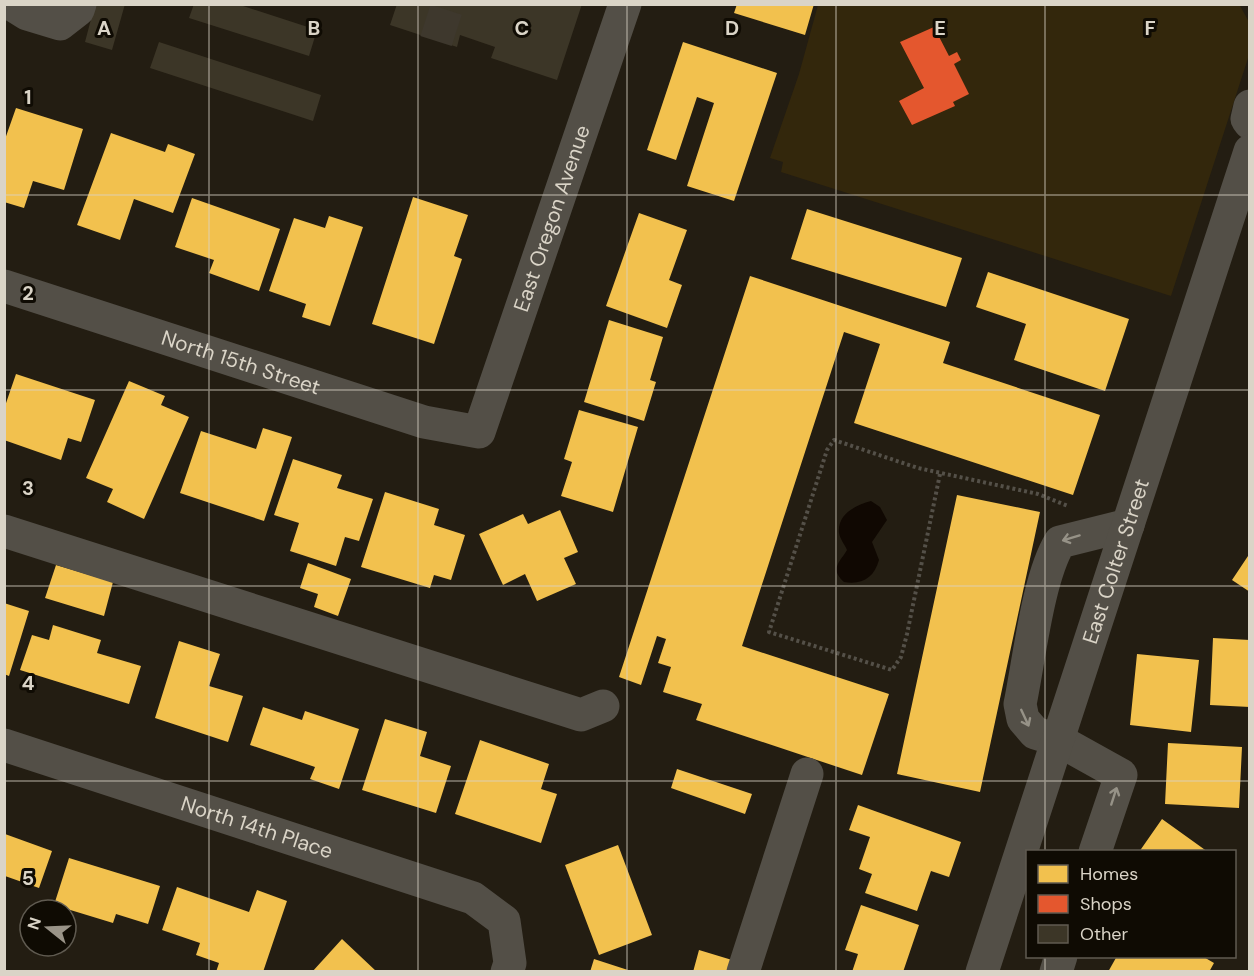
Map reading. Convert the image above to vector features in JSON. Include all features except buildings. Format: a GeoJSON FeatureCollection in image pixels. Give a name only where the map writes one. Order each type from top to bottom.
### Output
{"type":"FeatureCollection","features":[{"type":"Feature","properties":{"kind":"street"},"geometry":{"type":"LineString","coordinates":[[21,8],[60,24],[78,10],[80,4]]}},
{"type":"Feature","properties":{"kind":"street","name":"East Oregon Avenue"},"geometry":{"type":"LineString","coordinates":[[479,432],[625,4]]}},
{"type":"Feature","properties":{"kind":"street"},"geometry":{"type":"LineString","coordinates":[[1250,106],[1247,119],[1250,123]]}},
{"type":"Feature","properties":{"kind":"street","name":"East Colter Street"},"geometry":{"type":"LineString","coordinates":[[982,972],[1250,151]]}},
{"type":"Feature","properties":{"kind":"street","name":"North 15th Street"},"geometry":{"type":"LineString","coordinates":[[4,286],[424,422],[479,432]]}},
{"type":"Feature","properties":{"kind":"street"},"geometry":{"type":"LineString","coordinates":[[1096,850],[1121,775],[1058,740],[1035,732],[1023,719],[1020,704],[1046,575],[1060,542],[1128,525]]}},
{"type":"Feature","properties":{"kind":"street"},"geometry":{"type":"LineString","coordinates":[[4,531],[580,715],[603,706]]}},
{"type":"Feature","properties":{"kind":"street","name":"North 14th Place"},"geometry":{"type":"LineString","coordinates":[[4,745],[473,898],[504,921],[510,963],[507,972]]}},
{"type":"Feature","properties":{"kind":"street"},"geometry":{"type":"LineString","coordinates":[[743,972],[807,774]]}},
{"type":"Feature","properties":{"kind":"path"},"geometry":{"type":"LineString","coordinates":[[940,474],[907,634],[901,657],[892,670],[770,632],[827,450],[834,440],[940,474],[1038,494],[1079,510]]}},
{"type":"Feature","properties":{"kind":"shaded area"},"geometry":{"type":"Polygon","coordinates":[[[1239,4],[1249,22],[1249,55],[1171,296],[781,172],[783,162],[770,158],[799,74],[818,5],[1239,4]]]}},
{"type":"Feature","properties":{"kind":"shaded area"},"geometry":{"type":"Polygon","coordinates":[[[871,501],[880,507],[887,520],[872,542],[879,560],[877,566],[870,576],[862,581],[844,582],[837,573],[837,566],[847,550],[840,537],[839,526],[849,511],[871,501]]]}},
{"type":"Feature","properties":{"kind":"tunnel"},"geometry":{"type":"LineString","coordinates":[[436,41],[448,4]]}}]}
